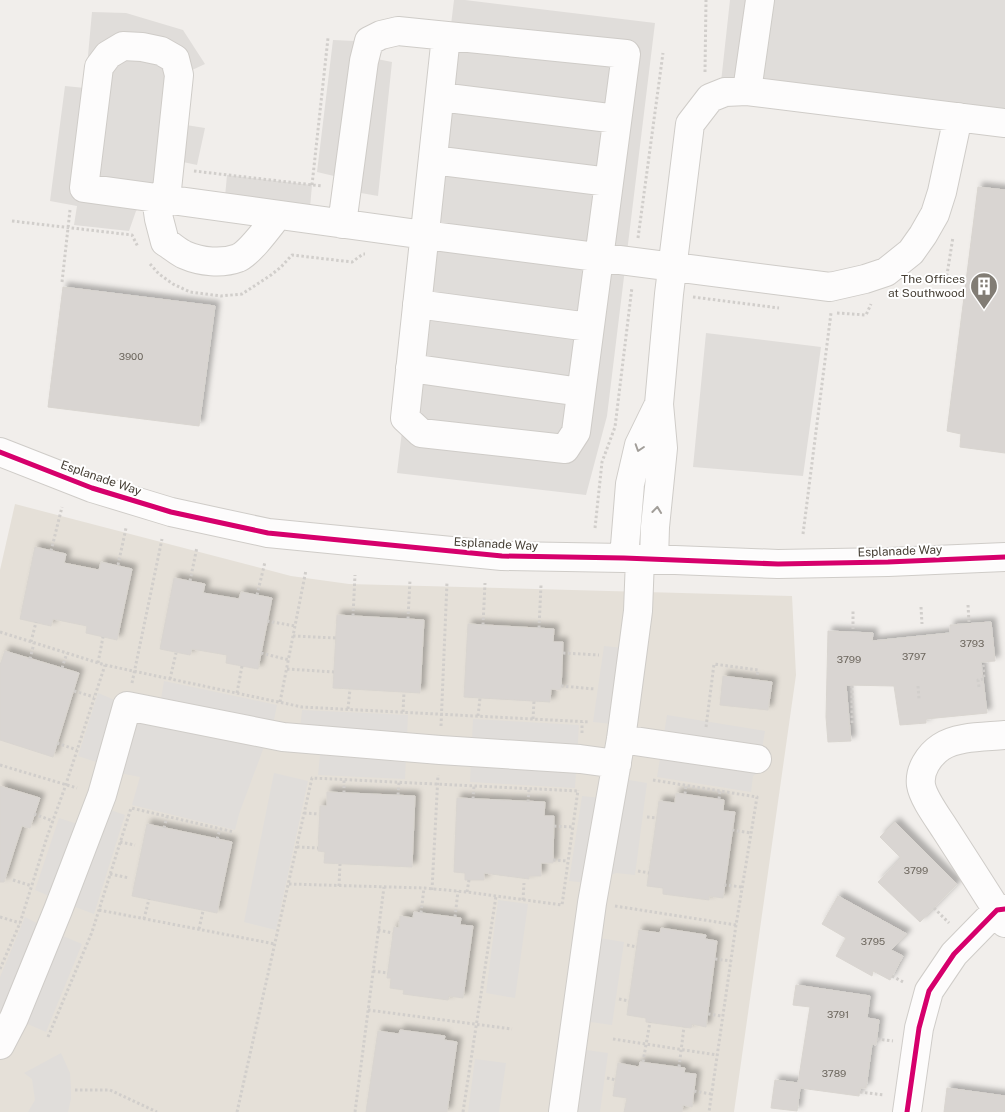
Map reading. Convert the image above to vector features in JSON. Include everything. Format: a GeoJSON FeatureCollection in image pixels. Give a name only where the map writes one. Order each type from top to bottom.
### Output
{"type":"FeatureCollection","features":[{"type":"Feature","properties":{"kind":"street"},"geometry":{"type":"LineString","coordinates":[[747,91],[760,0]]}},
{"type":"Feature","properties":{"kind":"street"},"geometry":{"type":"LineString","coordinates":[[342,224],[364,61],[369,41],[381,35],[398,31],[626,54],[576,432],[565,449],[421,433],[405,418],[446,36]]}},
{"type":"Feature","properties":{"kind":"street"},"geometry":{"type":"LineString","coordinates":[[278,215],[240,258],[219,261],[198,259],[184,254],[165,242],[159,219],[161,199],[169,168],[179,75],[175,59],[161,50],[142,46],[123,46],[108,55],[99,68],[84,188],[161,199],[278,215],[342,224],[599,257],[634,275],[672,267],[830,287],[886,272],[911,252],[935,214],[942,192],[958,117]]}},
{"type":"Feature","properties":{"kind":"street"},"geometry":{"type":"LineString","coordinates":[[563,1112],[592,903],[619,751],[638,610],[640,559],[655,527],[663,448],[659,404],[669,294],[690,124],[710,98],[725,92],[747,91],[1005,122]]}},
{"type":"Feature","properties":{"kind":"street"},"geometry":{"type":"LineString","coordinates":[[440,97],[617,119]]}},
{"type":"Feature","properties":{"kind":"street"},"geometry":{"type":"LineString","coordinates":[[433,160],[609,182]]}},
{"type":"Feature","properties":{"kind":"street"},"geometry":{"type":"LineString","coordinates":[[417,304],[590,327]]}},
{"type":"Feature","properties":{"kind":"street"},"geometry":{"type":"LineString","coordinates":[[410,368],[581,392]]}},
{"type":"Feature","properties":{"kind":"street","name":"Esplanade Way"},"geometry":{"type":"LineString","coordinates":[[0,452],[92,488],[171,512],[268,533],[502,556],[778,564],[1005,557]]}},
{"type":"Feature","properties":{"kind":"street"},"geometry":{"type":"LineString","coordinates":[[0,1046],[14,1018],[58,910],[102,795],[127,706],[283,737],[580,759],[619,751],[702,751],[757,759]]}},
{"type":"Feature","properties":{"kind":"street"},"geometry":{"type":"LineString","coordinates":[[907,1112],[919,1028],[929,991],[954,954],[1002,914],[933,810],[921,787],[924,764],[941,747],[950,743],[959,740],[1005,736]]}},
{"type":"Feature","properties":{"kind":"path"},"geometry":{"type":"LineString","coordinates":[[706,0],[705,83],[710,98]]}},
{"type":"Feature","properties":{"kind":"path"},"geometry":{"type":"LineString","coordinates":[[312,185],[328,38]]}},
{"type":"Feature","properties":{"kind":"path"},"geometry":{"type":"LineString","coordinates":[[595,528],[602,462],[615,427],[663,53]]}},
{"type":"Feature","properties":{"kind":"path"},"geometry":{"type":"LineString","coordinates":[[169,168],[346,189]]}},
{"type":"Feature","properties":{"kind":"path"},"geometry":{"type":"LineString","coordinates":[[62,282],[71,207]]}},
{"type":"Feature","properties":{"kind":"path"},"geometry":{"type":"LineString","coordinates":[[12,221],[132,235],[140,250]]}},
{"type":"Feature","properties":{"kind":"path"},"geometry":{"type":"LineString","coordinates":[[149,263],[173,284],[190,292],[221,296],[242,294],[271,275],[292,255],[352,262],[363,254],[373,255]]}},
{"type":"Feature","properties":{"kind":"path"},"geometry":{"type":"LineString","coordinates":[[712,300],[716,273]]}},
{"type":"Feature","properties":{"kind":"path"},"geometry":{"type":"LineString","coordinates":[[595,284],[634,275]]}},
{"type":"Feature","properties":{"kind":"path"},"geometry":{"type":"LineString","coordinates":[[669,294],[781,308]]}},
{"type":"Feature","properties":{"kind":"path"},"geometry":{"type":"LineString","coordinates":[[822,312],[866,315],[872,302]]}},
{"type":"Feature","properties":{"kind":"path"},"geometry":{"type":"LineString","coordinates":[[803,534],[831,313]]}},
{"type":"Feature","properties":{"kind":"path"},"geometry":{"type":"LineString","coordinates":[[51,551],[62,507]]}},
{"type":"Feature","properties":{"kind":"path"},"geometry":{"type":"LineString","coordinates":[[118,565],[126,528]]}},
{"type":"Feature","properties":{"kind":"path"},"geometry":{"type":"LineString","coordinates":[[127,706],[162,539]]}},
{"type":"Feature","properties":{"kind":"path"},"geometry":{"type":"LineString","coordinates":[[190,581],[198,547]]}},
{"type":"Feature","properties":{"kind":"path"},"geometry":{"type":"LineString","coordinates":[[257,595],[265,562]]}},
{"type":"Feature","properties":{"kind":"path"},"geometry":{"type":"LineString","coordinates":[[280,702],[306,570]]}},
{"type":"Feature","properties":{"kind":"path"},"geometry":{"type":"LineString","coordinates":[[353,616],[355,575]]}},
{"type":"Feature","properties":{"kind":"path"},"geometry":{"type":"LineString","coordinates":[[408,619],[410,580]]}},
{"type":"Feature","properties":{"kind":"path"},"geometry":{"type":"LineString","coordinates":[[483,625],[485,583]]}},
{"type":"Feature","properties":{"kind":"path"},"geometry":{"type":"LineString","coordinates":[[539,628],[541,585]]}},
{"type":"Feature","properties":{"kind":"path"},"geometry":{"type":"LineString","coordinates":[[968,605],[969,622]]}},
{"type":"Feature","properties":{"kind":"path"},"geometry":{"type":"LineString","coordinates":[[921,607],[922,624]]}},
{"type":"Feature","properties":{"kind":"path"},"geometry":{"type":"LineString","coordinates":[[853,609],[853,629]]}},
{"type":"Feature","properties":{"kind":"path"},"geometry":{"type":"LineString","coordinates":[[268,620],[295,626]]}},
{"type":"Feature","properties":{"kind":"path"},"geometry":{"type":"LineString","coordinates":[[30,659],[36,622]]}},
{"type":"Feature","properties":{"kind":"path"},"geometry":{"type":"LineString","coordinates":[[0,632],[105,665],[302,707],[590,722]]}},
{"type":"Feature","properties":{"kind":"path"},"geometry":{"type":"LineString","coordinates":[[293,636],[336,638]]}},
{"type":"Feature","properties":{"kind":"path"},"geometry":{"type":"LineString","coordinates":[[98,663],[103,637]]}},
{"type":"Feature","properties":{"kind":"path"},"geometry":{"type":"LineString","coordinates":[[170,679],[176,652]]}},
{"type":"Feature","properties":{"kind":"path"},"geometry":{"type":"LineString","coordinates":[[62,668],[67,653]]}},
{"type":"Feature","properties":{"kind":"path"},"geometry":{"type":"LineString","coordinates":[[261,653],[289,660]]}},
{"type":"Feature","properties":{"kind":"path"},"geometry":{"type":"LineString","coordinates":[[563,653],[599,655]]}},
{"type":"Feature","properties":{"kind":"path"},"geometry":{"type":"LineString","coordinates":[[979,687],[978,680],[984,679],[983,662]]}},
{"type":"Feature","properties":{"kind":"path"},"geometry":{"type":"LineString","coordinates":[[702,751],[714,664],[758,670],[757,676]]}},
{"type":"Feature","properties":{"kind":"path"},"geometry":{"type":"LineString","coordinates":[[0,969],[20,923],[105,665]]}},
{"type":"Feature","properties":{"kind":"path"},"geometry":{"type":"LineString","coordinates":[[237,693],[242,666]]}},
{"type":"Feature","properties":{"kind":"path"},"geometry":{"type":"LineString","coordinates":[[287,669],[334,672]]}},
{"type":"Feature","properties":{"kind":"path"},"geometry":{"type":"LineString","coordinates":[[852,685],[852,723]]}},
{"type":"Feature","properties":{"kind":"path"},"geometry":{"type":"LineString","coordinates":[[561,686],[594,689]]}},
{"type":"Feature","properties":{"kind":"path"},"geometry":{"type":"LineString","coordinates":[[918,686],[920,699]]}},
{"type":"Feature","properties":{"kind":"path"},"geometry":{"type":"LineString","coordinates":[[348,709],[350,689]]}},
{"type":"Feature","properties":{"kind":"path"},"geometry":{"type":"LineString","coordinates":[[74,691],[94,697]]}},
{"type":"Feature","properties":{"kind":"path"},"geometry":{"type":"LineString","coordinates":[[403,712],[404,692]]}},
{"type":"Feature","properties":{"kind":"path"},"geometry":{"type":"LineString","coordinates":[[478,716],[480,698]]}},
{"type":"Feature","properties":{"kind":"path"},"geometry":{"type":"LineString","coordinates":[[533,719],[534,701]]}},
{"type":"Feature","properties":{"kind":"path"},"geometry":{"type":"LineString","coordinates":[[288,884],[424,888],[562,905],[578,791],[582,722]]}},
{"type":"Feature","properties":{"kind":"path"},"geometry":{"type":"LineString","coordinates":[[57,743],[77,750]]}},
{"type":"Feature","properties":{"kind":"path"},"geometry":{"type":"LineString","coordinates":[[0,764],[102,795]]}},
{"type":"Feature","properties":{"kind":"path"},"geometry":{"type":"LineString","coordinates":[[236,1112],[312,778],[578,791]]}},
{"type":"Feature","properties":{"kind":"path"},"geometry":{"type":"LineString","coordinates":[[344,779],[344,793]]}},
{"type":"Feature","properties":{"kind":"path"},"geometry":{"type":"LineString","coordinates":[[653,780],[757,797],[730,961],[709,1112]]}},
{"type":"Feature","properties":{"kind":"path"},"geometry":{"type":"LineString","coordinates":[[398,795],[399,782]]}},
{"type":"Feature","properties":{"kind":"path"},"geometry":{"type":"LineString","coordinates":[[685,794],[686,785]]}},
{"type":"Feature","properties":{"kind":"path"},"geometry":{"type":"LineString","coordinates":[[474,786],[474,799]]}},
{"type":"Feature","properties":{"kind":"path"},"geometry":{"type":"LineString","coordinates":[[528,802],[529,788]]}},
{"type":"Feature","properties":{"kind":"path"},"geometry":{"type":"LineString","coordinates":[[719,799],[720,791]]}},
{"type":"Feature","properties":{"kind":"path"},"geometry":{"type":"LineString","coordinates":[[48,1037],[92,932],[131,808],[234,832]]}},
{"type":"Feature","properties":{"kind":"path"},"geometry":{"type":"LineString","coordinates":[[304,813],[319,814]]}},
{"type":"Feature","properties":{"kind":"path"},"geometry":{"type":"LineString","coordinates":[[34,814],[53,821]]}},
{"type":"Feature","properties":{"kind":"path"},"geometry":{"type":"LineString","coordinates":[[164,828],[167,817]]}},
{"type":"Feature","properties":{"kind":"path"},"geometry":{"type":"LineString","coordinates":[[647,817],[656,818]]}},
{"type":"Feature","properties":{"kind":"path"},"geometry":{"type":"LineString","coordinates":[[554,826],[572,827]]}},
{"type":"Feature","properties":{"kind":"path"},"geometry":{"type":"LineString","coordinates":[[218,838],[220,829]]}},
{"type":"Feature","properties":{"kind":"path"},"geometry":{"type":"LineString","coordinates":[[732,830],[750,833]]}},
{"type":"Feature","properties":{"kind":"path"},"geometry":{"type":"LineString","coordinates":[[120,842],[135,845]]}},
{"type":"Feature","properties":{"kind":"path"},"geometry":{"type":"LineString","coordinates":[[297,847],[318,848]]}},
{"type":"Feature","properties":{"kind":"path"},"geometry":{"type":"LineString","coordinates":[[553,860],[568,862]]}},
{"type":"Feature","properties":{"kind":"path"},"geometry":{"type":"LineString","coordinates":[[339,886],[340,864]]}},
{"type":"Feature","properties":{"kind":"path"},"geometry":{"type":"LineString","coordinates":[[638,871],[649,873]]}},
{"type":"Feature","properties":{"kind":"path"},"geometry":{"type":"LineString","coordinates":[[110,874],[129,878]]}},
{"type":"Feature","properties":{"kind":"path"},"geometry":{"type":"LineString","coordinates":[[13,880],[32,886]]}},
{"type":"Feature","properties":{"kind":"path"},"geometry":{"type":"LineString","coordinates":[[468,892],[469,880]]}},
{"type":"Feature","properties":{"kind":"path"},"geometry":{"type":"LineString","coordinates":[[523,900],[524,883]]}},
{"type":"Feature","properties":{"kind":"path"},"geometry":{"type":"LineString","coordinates":[[724,885],[742,887]]}},
{"type":"Feature","properties":{"kind":"path"},"geometry":{"type":"LineString","coordinates":[[355,1112],[384,887]]}},
{"type":"Feature","properties":{"kind":"path"},"geometry":{"type":"LineString","coordinates":[[421,913],[424,888]]}},
{"type":"Feature","properties":{"kind":"path"},"geometry":{"type":"LineString","coordinates":[[454,917],[458,891]]}},
{"type":"Feature","properties":{"kind":"path"},"geometry":{"type":"LineString","coordinates":[[463,1112],[496,896]]}},
{"type":"Feature","properties":{"kind":"path"},"geometry":{"type":"LineString","coordinates":[[144,919],[149,899]]}},
{"type":"Feature","properties":{"kind":"path"},"geometry":{"type":"LineString","coordinates":[[592,903],[736,925]]}},
{"type":"Feature","properties":{"kind":"path"},"geometry":{"type":"LineString","coordinates":[[934,908],[949,923]]}},
{"type":"Feature","properties":{"kind":"path"},"geometry":{"type":"LineString","coordinates":[[99,910],[275,944]]}},
{"type":"Feature","properties":{"kind":"path"},"geometry":{"type":"LineString","coordinates":[[199,929],[203,911]]}},
{"type":"Feature","properties":{"kind":"path"},"geometry":{"type":"LineString","coordinates":[[0,917],[20,923]]}},
{"type":"Feature","properties":{"kind":"path"},"geometry":{"type":"LineString","coordinates":[[378,930],[393,933]]}},
{"type":"Feature","properties":{"kind":"path"},"geometry":{"type":"LineString","coordinates":[[627,945],[637,946]]}},
{"type":"Feature","properties":{"kind":"path"},"geometry":{"type":"LineString","coordinates":[[715,959],[730,961]]}},
{"type":"Feature","properties":{"kind":"path"},"geometry":{"type":"LineString","coordinates":[[373,971],[388,973]]}},
{"type":"Feature","properties":{"kind":"path"},"geometry":{"type":"LineString","coordinates":[[892,976],[907,984]]}},
{"type":"Feature","properties":{"kind":"path"},"geometry":{"type":"LineString","coordinates":[[618,1000],[629,1001]]}},
{"type":"Feature","properties":{"kind":"path"},"geometry":{"type":"LineString","coordinates":[[368,1010],[512,1029]]}},
{"type":"Feature","properties":{"kind":"path"},"geometry":{"type":"LineString","coordinates":[[708,1014],[722,1016]]}},
{"type":"Feature","properties":{"kind":"path"},"geometry":{"type":"LineString","coordinates":[[643,1062],[650,1022]]}},
{"type":"Feature","properties":{"kind":"path"},"geometry":{"type":"LineString","coordinates":[[678,1068],[684,1027]]}},
{"type":"Feature","properties":{"kind":"path"},"geometry":{"type":"LineString","coordinates":[[612,1039],[717,1055]]}},
{"type":"Feature","properties":{"kind":"path"},"geometry":{"type":"LineString","coordinates":[[876,1039],[894,1042]]}},
{"type":"Feature","properties":{"kind":"path"},"geometry":{"type":"LineString","coordinates":[[607,1078],[616,1080]]}},
{"type":"Feature","properties":{"kind":"path"},"geometry":{"type":"LineString","coordinates":[[75,1090],[110,1090],[157,1112]]}},
{"type":"Feature","properties":{"kind":"path"},"geometry":{"type":"LineString","coordinates":[[694,1092],[712,1094]]}},
{"type":"Feature","properties":{"kind":"path"},"geometry":{"type":"LineString","coordinates":[[860,1092],[885,1096]]}},
{"type":"Feature","properties":{"kind":"shaded area"},"geometry":{"type":"Polygon","coordinates":[[[454,0],[655,23],[607,416],[586,495],[397,473],[454,0]]]}},
{"type":"Feature","properties":{"kind":"shaded area"},"geometry":{"type":"Polygon","coordinates":[[[730,0],[1005,0],[1005,115],[721,82],[730,0]]]}},
{"type":"Feature","properties":{"kind":"shaded area"},"geometry":{"type":"Polygon","coordinates":[[[92,12],[126,13],[183,30],[205,64],[190,71],[186,125],[205,128],[197,165],[183,162],[136,211],[129,231],[74,225],[77,206],[50,201],[65,86],[85,88],[92,12]]]}},
{"type":"Feature","properties":{"kind":"shaded area"},"geometry":{"type":"Polygon","coordinates":[[[333,40],[355,41],[377,59],[392,62],[378,196],[361,193],[334,176],[317,172],[333,40]]]}},
{"type":"Feature","properties":{"kind":"shaded area"},"geometry":{"type":"Polygon","coordinates":[[[227,175],[312,185],[309,219],[224,208],[227,175]]]}},
{"type":"Feature","properties":{"kind":"shaded area"},"geometry":{"type":"Polygon","coordinates":[[[706,333],[821,347],[803,476],[693,467],[706,333]]]}},
{"type":"Feature","properties":{"kind":"shaded area"},"geometry":{"type":"Polygon","coordinates":[[[15,504],[291,576],[349,584],[792,596],[796,675],[734,1112],[0,1112],[0,570],[15,504]]]}},
{"type":"Feature","properties":{"kind":"shaded area"},"geometry":{"type":"Polygon","coordinates":[[[604,646],[634,649],[622,725],[593,722],[604,646]]]}},
{"type":"Feature","properties":{"kind":"shaded area"},"geometry":{"type":"Polygon","coordinates":[[[164,681],[277,705],[274,720],[239,814],[235,830],[132,805],[140,777],[109,771],[96,762],[78,756],[98,693],[127,705],[159,711],[164,681]]]}},
{"type":"Feature","properties":{"kind":"shaded area"},"geometry":{"type":"Polygon","coordinates":[[[302,710],[408,715],[405,779],[318,775],[320,755],[300,729],[302,710]]]}},
{"type":"Feature","properties":{"kind":"shaded area"},"geometry":{"type":"Polygon","coordinates":[[[667,715],[765,731],[758,773],[753,776],[751,792],[657,777],[667,715]]]}},
{"type":"Feature","properties":{"kind":"shaded area"},"geometry":{"type":"Polygon","coordinates":[[[473,719],[579,725],[575,788],[470,782],[473,719]]]}},
{"type":"Feature","properties":{"kind":"shaded area"},"geometry":{"type":"Polygon","coordinates":[[[274,773],[308,781],[276,930],[244,922],[274,773]]]}},
{"type":"Feature","properties":{"kind":"shaded area"},"geometry":{"type":"Polygon","coordinates":[[[629,780],[647,783],[635,875],[616,873],[588,883],[569,881],[582,796],[602,798],[629,780]]]}},
{"type":"Feature","properties":{"kind":"shaded area"},"geometry":{"type":"Polygon","coordinates":[[[99,806],[125,815],[94,914],[62,902],[51,931],[82,944],[46,1032],[0,1012],[0,977],[25,917],[50,930],[61,901],[35,890],[59,818],[90,828],[99,806]]]}},
{"type":"Feature","properties":{"kind":"shaded area"},"geometry":{"type":"Polygon","coordinates":[[[498,900],[528,904],[515,998],[486,993],[498,900]]]}},
{"type":"Feature","properties":{"kind":"shaded area"},"geometry":{"type":"Polygon","coordinates":[[[587,936],[624,942],[612,1025],[576,1020],[587,936]]]}},
{"type":"Feature","properties":{"kind":"shaded area"},"geometry":{"type":"Polygon","coordinates":[[[572,1048],[608,1053],[600,1112],[563,1112],[572,1048]]]}},
{"type":"Feature","properties":{"kind":"shaded area"},"geometry":{"type":"Polygon","coordinates":[[[61,1053],[70,1073],[71,1099],[68,1112],[28,1112],[35,1100],[32,1079],[24,1073],[61,1053]]]}},
{"type":"Feature","properties":{"kind":"shaded area"},"geometry":{"type":"Polygon","coordinates":[[[475,1059],[506,1063],[499,1112],[468,1112],[475,1059]]]}},
{"type":"Feature","properties":{"kind":"building","name":"The Offices at Southwood"},"geometry":{"type":"Polygon","coordinates":[[[978,187],[1005,190],[1005,453],[960,447],[961,434],[947,431],[978,187]]]}},
{"type":"Feature","properties":{"kind":"building"},"geometry":{"type":"Polygon","coordinates":[[[63,287],[215,306],[199,426],[48,407],[63,287]]]}},
{"type":"Feature","properties":{"kind":"building"},"geometry":{"type":"Polygon","coordinates":[[[35,547],[66,554],[64,563],[99,570],[101,562],[132,569],[117,640],[86,633],[87,626],[53,619],[51,626],[20,619],[35,547]]]}},
{"type":"Feature","properties":{"kind":"building"},"geometry":{"type":"Polygon","coordinates":[[[174,578],[205,584],[203,593],[239,599],[241,592],[272,598],[258,669],[226,663],[227,655],[192,649],[190,655],[160,649],[174,578]]]}},
{"type":"Feature","properties":{"kind":"building"},"geometry":{"type":"Polygon","coordinates":[[[337,615],[424,620],[420,693],[333,688],[337,615]]]}},
{"type":"Feature","properties":{"kind":"building"},"geometry":{"type":"Polygon","coordinates":[[[991,622],[995,661],[981,662],[987,713],[926,719],[926,723],[900,725],[894,686],[846,685],[851,741],[828,742],[826,717],[828,631],[873,633],[872,641],[950,633],[950,625],[991,622]]]}},
{"type":"Feature","properties":{"kind":"building"},"geometry":{"type":"Polygon","coordinates":[[[468,624],[554,629],[553,642],[563,642],[561,690],[551,689],[550,702],[464,697],[468,624]]]}},
{"type":"Feature","properties":{"kind":"building"},"geometry":{"type":"Polygon","coordinates":[[[5,651],[79,673],[53,757],[0,740],[0,665],[5,651]]]}},
{"type":"Feature","properties":{"kind":"building"},"geometry":{"type":"Polygon","coordinates":[[[723,676],[772,682],[768,710],[720,705],[723,676]]]}},
{"type":"Feature","properties":{"kind":"building"},"geometry":{"type":"Polygon","coordinates":[[[0,786],[40,798],[30,828],[22,826],[4,882],[0,882],[0,786]]]}},
{"type":"Feature","properties":{"kind":"building"},"geometry":{"type":"Polygon","coordinates":[[[327,792],[415,796],[412,867],[324,863],[325,852],[318,851],[320,806],[327,806],[327,792]]]}},
{"type":"Feature","properties":{"kind":"building"},"geometry":{"type":"Polygon","coordinates":[[[676,793],[724,800],[723,811],[735,812],[723,898],[709,896],[709,900],[663,894],[663,888],[647,886],[659,801],[675,803],[676,793]]]}},
{"type":"Feature","properties":{"kind":"building"},"geometry":{"type":"Polygon","coordinates":[[[457,798],[545,802],[544,816],[554,816],[553,863],[541,863],[541,876],[529,876],[529,879],[484,873],[484,880],[465,880],[465,873],[454,872],[457,798]]]}},
{"type":"Feature","properties":{"kind":"building"},"geometry":{"type":"Polygon","coordinates":[[[895,822],[957,884],[920,922],[878,882],[901,858],[880,837],[895,822]]]}},
{"type":"Feature","properties":{"kind":"building"},"geometry":{"type":"Polygon","coordinates":[[[147,824],[232,842],[217,913],[132,896],[147,824]]]}},
{"type":"Feature","properties":{"kind":"building"},"geometry":{"type":"Polygon","coordinates":[[[838,896],[907,934],[891,950],[903,956],[890,980],[873,971],[872,976],[836,956],[846,938],[822,924],[838,896]]]}},
{"type":"Feature","properties":{"kind":"building"},"geometry":{"type":"Polygon","coordinates":[[[414,912],[461,918],[460,925],[473,926],[463,998],[449,996],[448,1000],[403,994],[404,990],[390,988],[391,978],[387,978],[394,927],[399,928],[400,916],[413,918],[414,912]]]}},
{"type":"Feature","properties":{"kind":"building"},"geometry":{"type":"Polygon","coordinates":[[[661,928],[706,935],[705,939],[717,941],[706,1027],[692,1024],[691,1028],[646,1022],[646,1018],[627,1015],[639,930],[660,933],[661,928]]]}},
{"type":"Feature","properties":{"kind":"building"},"geometry":{"type":"Polygon","coordinates":[[[796,985],[870,996],[867,1018],[879,1020],[876,1045],[872,1044],[866,1088],[860,1088],[859,1096],[800,1088],[797,1111],[771,1108],[775,1080],[798,1083],[810,1007],[793,1005],[796,985]]]}},
{"type":"Feature","properties":{"kind":"building"},"geometry":{"type":"Polygon","coordinates":[[[400,1030],[445,1036],[444,1040],[457,1042],[447,1112],[366,1112],[378,1031],[399,1034],[400,1030]]]}},
{"type":"Feature","properties":{"kind":"building"},"geometry":{"type":"Polygon","coordinates":[[[640,1062],[685,1068],[684,1073],[696,1074],[692,1107],[683,1105],[682,1112],[624,1112],[627,1098],[613,1096],[618,1063],[639,1067],[640,1062]]]}},
{"type":"Feature","properties":{"kind":"building"},"geometry":{"type":"Polygon","coordinates":[[[947,1088],[1005,1096],[1005,1112],[944,1112],[947,1088]]]}},
{"type":"Feature","properties":{"kind":"cycle path"},"geometry":{"type":"LineString","coordinates":[[0,452],[92,488],[171,512],[268,533],[502,556],[624,558],[778,564],[1005,557]]}},
{"type":"Feature","properties":{"kind":"cycle path"},"geometry":{"type":"LineString","coordinates":[[907,1112],[919,1028],[929,991],[954,954],[997,910],[1005,909]]}},
{"type":"Feature","properties":{"kind":"place","name":"The Offices at Southwood"},"geometry":{"type":"Point","coordinates":[984,310]}}]}
